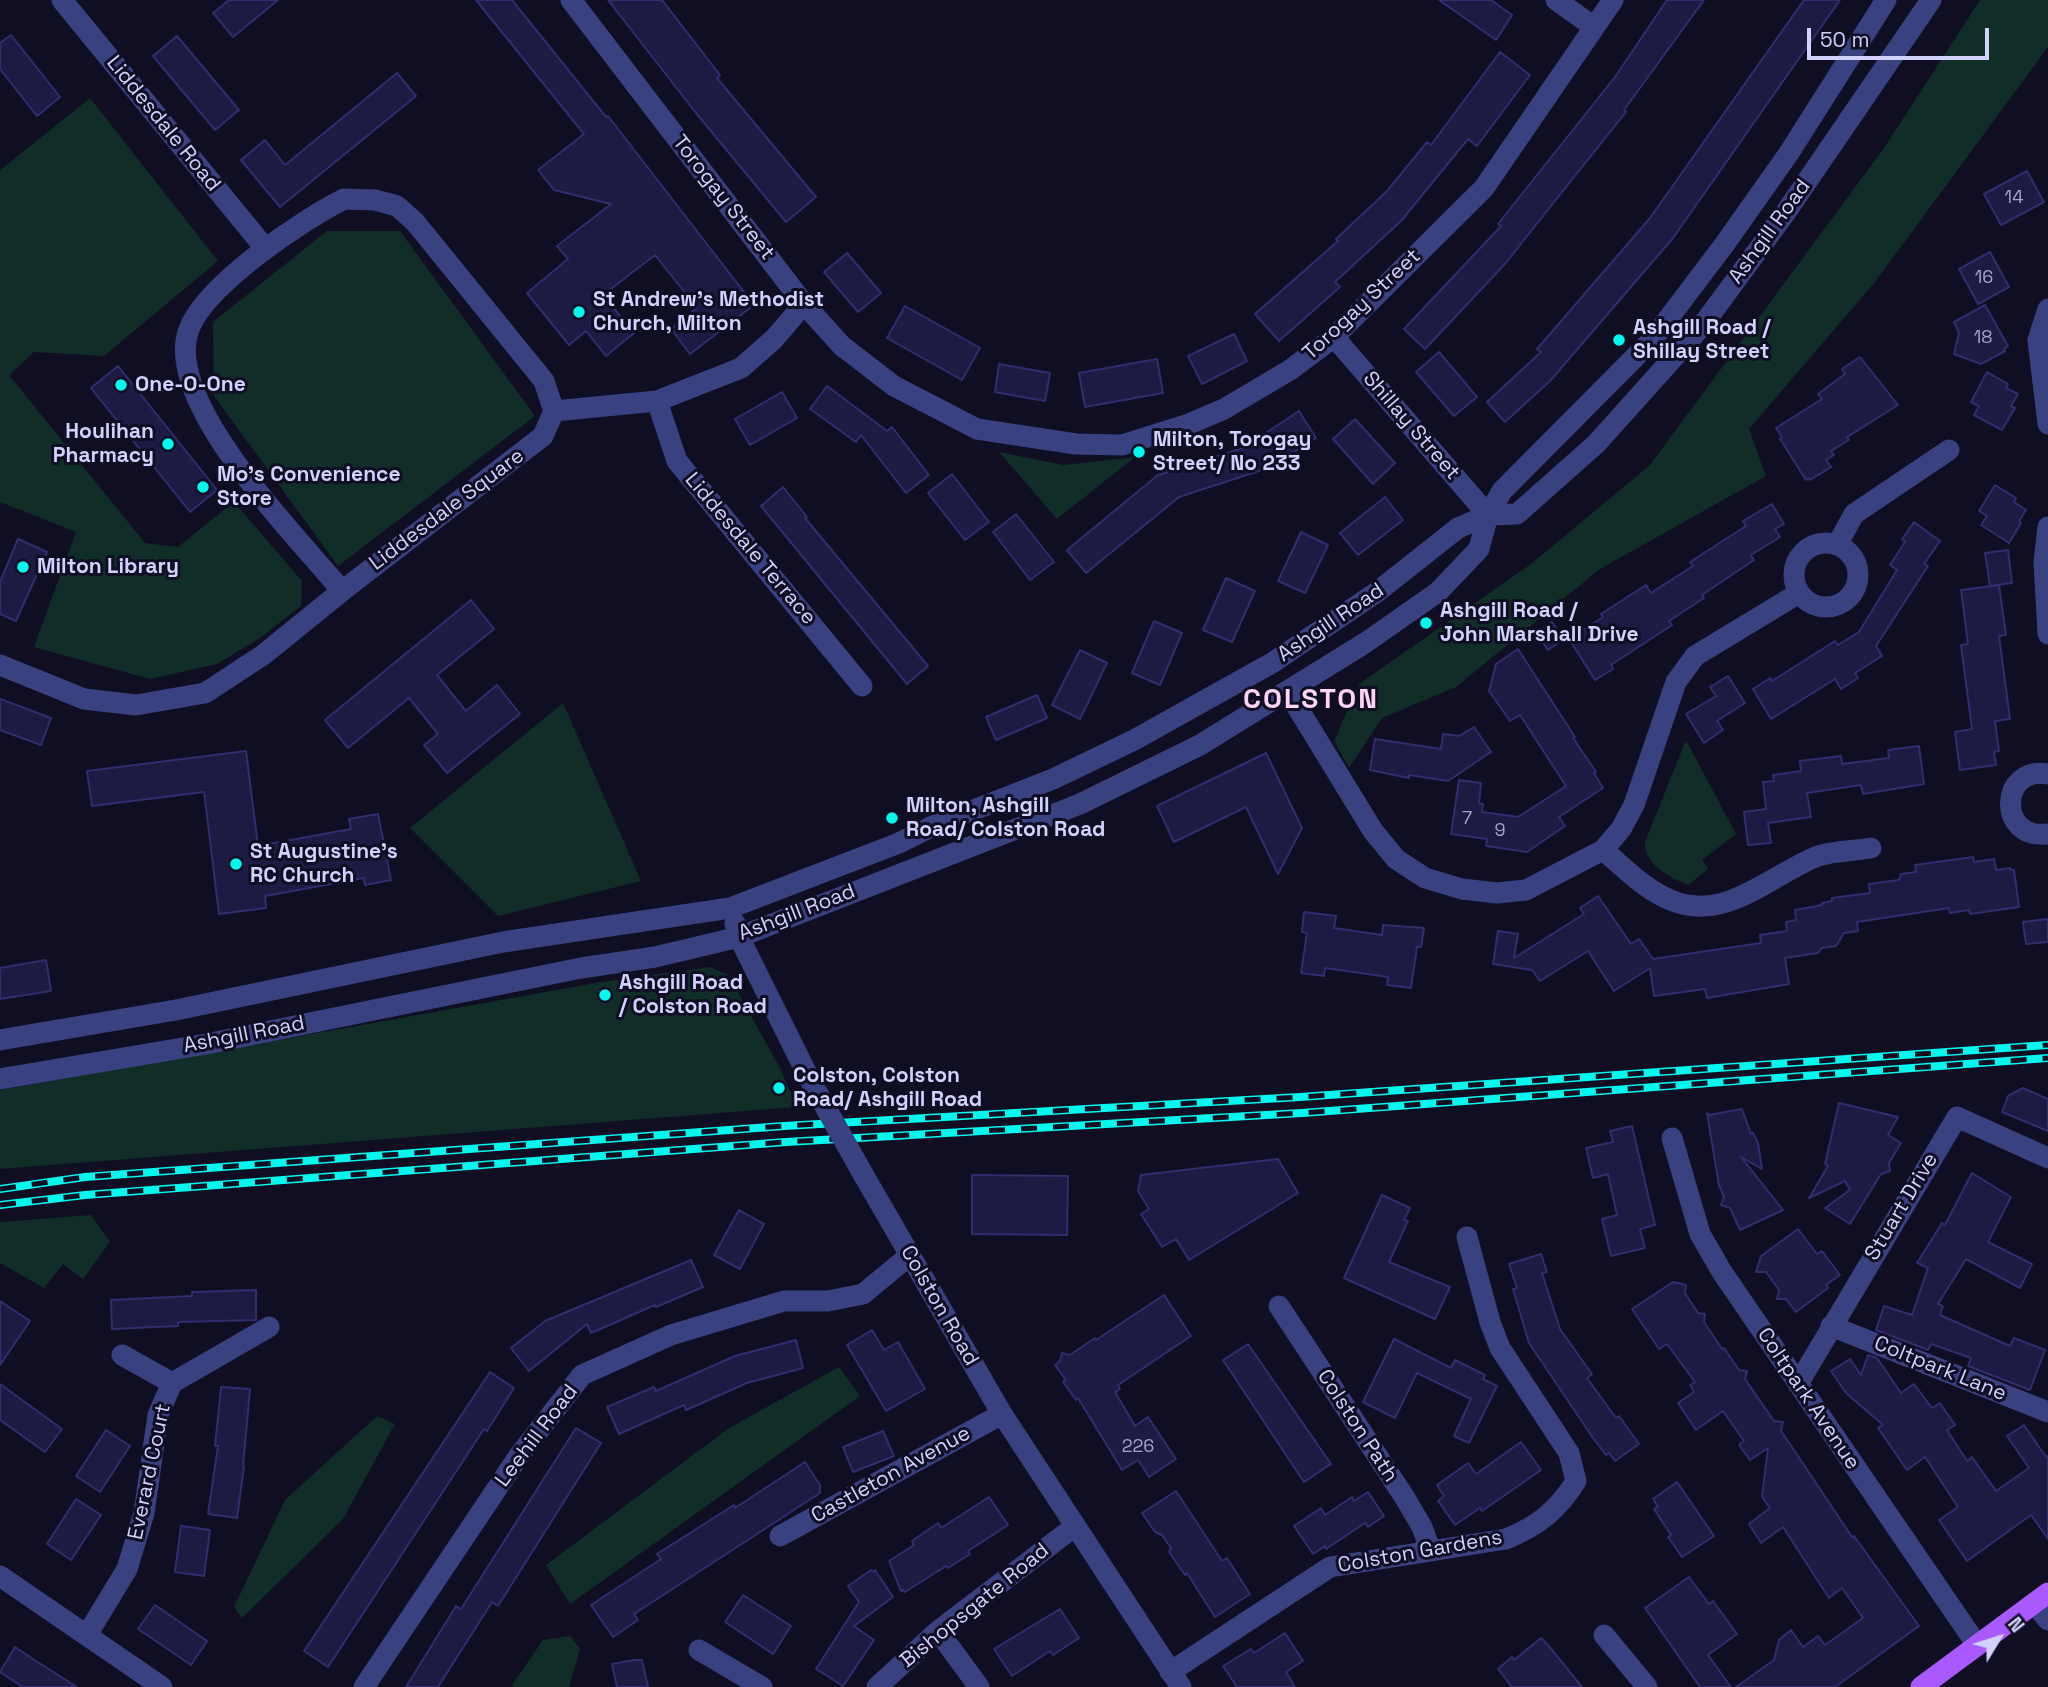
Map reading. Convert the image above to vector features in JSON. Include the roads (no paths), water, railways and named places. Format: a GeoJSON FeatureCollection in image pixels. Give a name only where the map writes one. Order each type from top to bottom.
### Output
{"type":"FeatureCollection","features":[{"type":"Feature","properties":{"kind":"main road"},"geometry":{"type":"LineString","coordinates":[[1921,1687],[1978,1645],[2043,1605]]}},
{"type":"Feature","properties":{"kind":"street","name":"Liddesdale Road"},"geometry":{"type":"LineString","coordinates":[[62,0],[265,248]]}},
{"type":"Feature","properties":{"kind":"street","name":"Torogay Street"},"geometry":{"type":"LineString","coordinates":[[570,0],[804,304],[842,346],[894,386],[977,429],[1076,444],[1122,445],[1189,424],[1224,409],[1290,370],[1334,337],[1484,188],[1613,0]]}},
{"type":"Feature","properties":{"kind":"street"},"geometry":{"type":"LineString","coordinates":[[1556,0],[1594,27]]}},
{"type":"Feature","properties":{"kind":"street","name":"Ashgill Road"},"geometry":{"type":"LineString","coordinates":[[0,1079],[206,1044],[581,968],[655,957],[739,937],[1080,804],[1200,745],[1366,643],[1438,592],[1479,550],[1488,515],[1502,491],[1582,413],[1660,329],[1724,245],[1788,153],[1886,0]]}},
{"type":"Feature","properties":{"kind":"street","name":"Ashgill Road"},"geometry":{"type":"LineString","coordinates":[[0,1040],[176,1010],[503,942],[730,908],[899,843],[1053,779],[1134,740],[1272,663],[1377,592],[1458,528],[1488,515],[1517,513],[1596,444],[1702,326],[1786,212],[1931,0]]}},
{"type":"Feature","properties":{"kind":"street"},"geometry":{"type":"LineString","coordinates":[[342,591],[223,448],[188,373],[185,350],[188,331],[203,304],[265,248],[320,211],[344,199],[375,200],[397,206],[415,222],[544,381],[554,411],[657,401],[741,368],[774,339],[804,304]]}},
{"type":"Feature","properties":{"kind":"street"},"geometry":{"type":"LineString","coordinates":[[2048,309],[2038,340],[2048,424]]}},
{"type":"Feature","properties":{"kind":"street","name":"Shillay Street"},"geometry":{"type":"LineString","coordinates":[[1334,337],[1488,515]]}},
{"type":"Feature","properties":{"kind":"street","name":"Liddesdale Terrace"},"geometry":{"type":"LineString","coordinates":[[657,401],[677,461],[862,686]]}},
{"type":"Feature","properties":{"kind":"street","name":"Liddesdale Square"},"geometry":{"type":"LineString","coordinates":[[0,665],[84,699],[136,705],[205,693],[263,655],[543,436],[554,411]]}},
{"type":"Feature","properties":{"kind":"street"},"geometry":{"type":"LineString","coordinates":[[1837,545],[1854,514],[1949,450]]}},
{"type":"Feature","properties":{"kind":"street"},"geometry":{"type":"LineString","coordinates":[[2048,527],[2044,562],[2048,634]]}},
{"type":"Feature","properties":{"kind":"street"},"geometry":{"type":"LineString","coordinates":[[1817,544],[1837,545],[1854,559],[1858,580],[1855,591],[1848,599],[1827,608],[1807,601],[1799,593],[1793,574],[1800,555],[1817,544]]}},
{"type":"Feature","properties":{"kind":"street"},"geometry":{"type":"LineString","coordinates":[[1288,692],[1373,831],[1396,859],[1425,878],[1462,889],[1497,892],[1526,890],[1571,869],[1603,850],[1620,829],[1634,805],[1676,682],[1695,656],[1799,593]]}},
{"type":"Feature","properties":{"kind":"street"},"geometry":{"type":"LineString","coordinates":[[2048,774],[2031,774],[2022,779],[2010,798],[2010,809],[2020,828],[2030,833],[2048,834]]}},
{"type":"Feature","properties":{"kind":"street"},"geometry":{"type":"LineString","coordinates":[[1603,850],[1651,890],[1674,902],[1701,906],[1726,902],[1754,891],[1820,856],[1871,848]]}},
{"type":"Feature","properties":{"kind":"street","name":"Colston Road"},"geometry":{"type":"LineString","coordinates":[[730,908],[739,937],[808,1078],[909,1256],[1002,1414],[1175,1679]]}},
{"type":"Feature","properties":{"kind":"street","name":"Stuart Drive"},"geometry":{"type":"LineString","coordinates":[[1798,1384],[1957,1116],[2048,1158]]}},
{"type":"Feature","properties":{"kind":"street","name":"Coltpark Avenue"},"geometry":{"type":"LineString","coordinates":[[1672,1138],[1700,1234],[1722,1272],[1964,1629],[1978,1645]]}},
{"type":"Feature","properties":{"kind":"street","name":"Colston Gardens"},"geometry":{"type":"LineString","coordinates":[[1175,1679],[1330,1567],[1506,1539],[1527,1531],[1545,1519],[1563,1501],[1576,1481],[1569,1453],[1500,1348],[1490,1322],[1467,1237]]}},
{"type":"Feature","properties":{"kind":"street","name":"Leehill Road"},"geometry":{"type":"LineString","coordinates":[[364,1687],[518,1457],[582,1375],[671,1335],[784,1301],[828,1301],[863,1294],[909,1256]]}},
{"type":"Feature","properties":{"kind":"street","name":"Colston Path"},"geometry":{"type":"LineString","coordinates":[[1279,1306],[1405,1498],[1422,1527],[1430,1549]]}},
{"type":"Feature","properties":{"kind":"street","name":"Coltpark Lane"},"geometry":{"type":"LineString","coordinates":[[1831,1326],[2048,1412]]}},
{"type":"Feature","properties":{"kind":"street","name":"Everard Court"},"geometry":{"type":"LineString","coordinates":[[87,1635],[127,1569],[144,1513],[158,1415],[172,1382],[269,1327]]}},
{"type":"Feature","properties":{"kind":"street","name":"Everard Court"},"geometry":{"type":"LineString","coordinates":[[122,1355],[172,1382]]}},
{"type":"Feature","properties":{"kind":"street","name":"Castleton Avenue"},"geometry":{"type":"LineString","coordinates":[[779,1536],[1002,1414]]}},
{"type":"Feature","properties":{"kind":"street","name":"Bishopsgate Road"},"geometry":{"type":"LineString","coordinates":[[877,1687],[938,1631],[1074,1527]]}},
{"type":"Feature","properties":{"kind":"street"},"geometry":{"type":"LineString","coordinates":[[0,1576],[162,1687]]}},
{"type":"Feature","properties":{"kind":"street"},"geometry":{"type":"LineString","coordinates":[[938,1631],[979,1687]]}},
{"type":"Feature","properties":{"kind":"street"},"geometry":{"type":"LineString","coordinates":[[1604,1635],[1647,1687]]}},
{"type":"Feature","properties":{"kind":"street"},"geometry":{"type":"LineString","coordinates":[[699,1650],[762,1687]]}},
{"type":"Feature","properties":{"kind":"railway"},"geometry":{"type":"LineString","coordinates":[[0,1189],[85,1177],[784,1126],[1300,1097],[2048,1045]]}},
{"type":"Feature","properties":{"kind":"railway"},"geometry":{"type":"LineString","coordinates":[[0,1205],[85,1195],[786,1142],[1302,1113],[2048,1058]]}},
{"type":"Feature","properties":{"kind":"place","name":"St Andrew's Methodist Church, Milton"},"geometry":{"type":"Point","coordinates":[579,312]}},
{"type":"Feature","properties":{"kind":"place","name":"Ashgill Road / Shillay Street"},"geometry":{"type":"Point","coordinates":[1619,340]}},
{"type":"Feature","properties":{"kind":"place","name":"One-O-One"},"geometry":{"type":"Point","coordinates":[121,385]}},
{"type":"Feature","properties":{"kind":"place","name":"Houlihan Pharmacy"},"geometry":{"type":"Point","coordinates":[168,444]}},
{"type":"Feature","properties":{"kind":"place","name":"Milton, Torogay Street/ No 233"},"geometry":{"type":"Point","coordinates":[1139,452]}},
{"type":"Feature","properties":{"kind":"place","name":"Mo's Convenience Store"},"geometry":{"type":"Point","coordinates":[203,487]}},
{"type":"Feature","properties":{"kind":"place","name":"Milton Library"},"geometry":{"type":"Point","coordinates":[23,567]}},
{"type":"Feature","properties":{"kind":"place","name":"Ashgill Road / John Marshall Drive"},"geometry":{"type":"Point","coordinates":[1426,623]}},
{"type":"Feature","properties":{"kind":"place","name":"Milton, Ashgill Road/ Colston Road"},"geometry":{"type":"Point","coordinates":[892,818]}},
{"type":"Feature","properties":{"kind":"place","name":"St Augustine's RC Church"},"geometry":{"type":"Point","coordinates":[236,864]}},
{"type":"Feature","properties":{"kind":"place","name":"Ashgill Road / Colston Road"},"geometry":{"type":"Point","coordinates":[605,995]}},
{"type":"Feature","properties":{"kind":"place","name":"Colston, Colston Road/ Ashgill Road"},"geometry":{"type":"Point","coordinates":[779,1088]}},
{"type":"Feature","properties":{"kind":"district","name":"COLSTON"},"geometry":{"type":"Point","coordinates":[1311,700]}}]}
